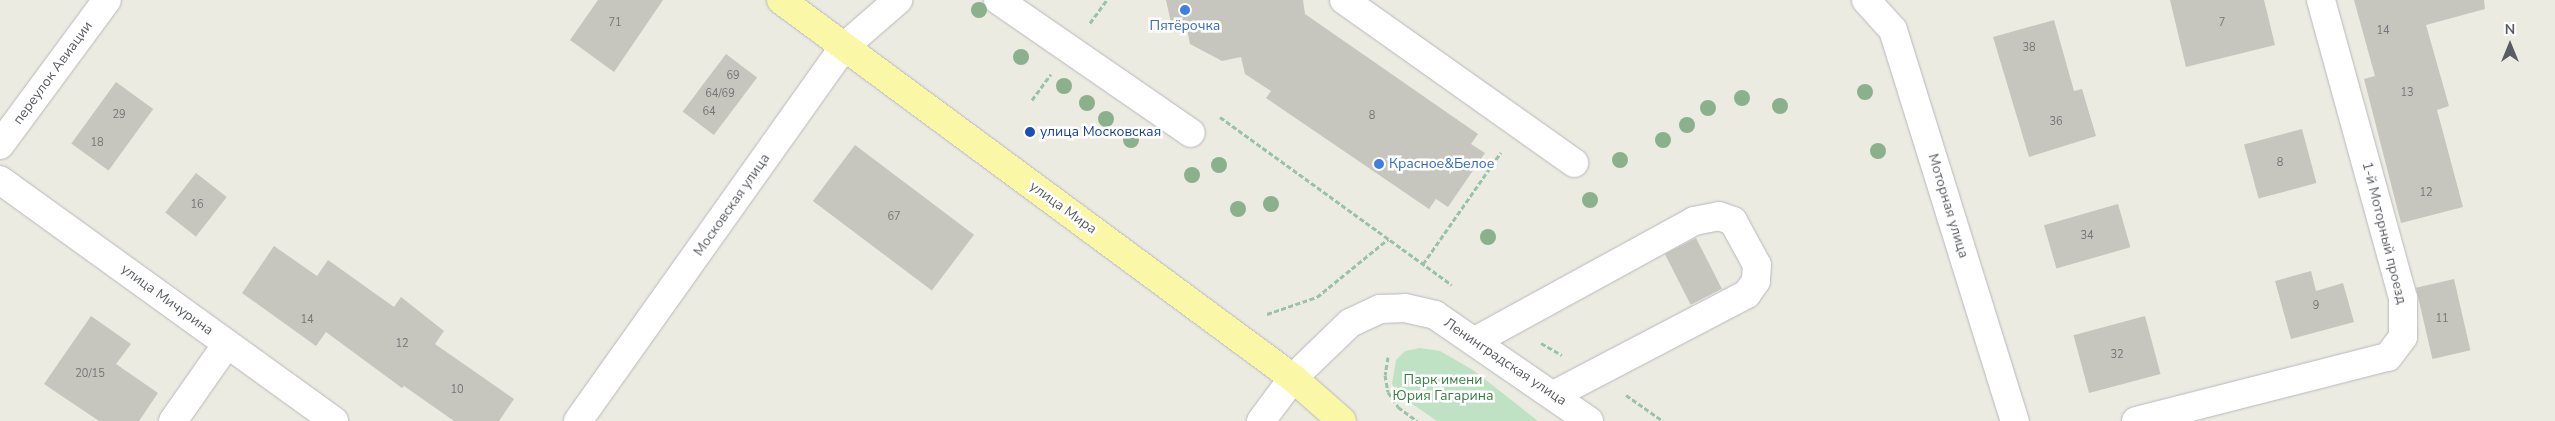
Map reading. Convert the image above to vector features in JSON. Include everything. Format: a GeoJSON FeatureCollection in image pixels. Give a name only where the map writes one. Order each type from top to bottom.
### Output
{"type":"FeatureCollection","features":[{"type":"Feature","properties":{"kind":"main road","name":"улица Мира"},"geometry":{"type":"LineString","coordinates":[[781,0],[1292,378],[1342,421]]}},
{"type":"Feature","properties":{"kind":"street","name":"переулок Авиации"},"geometry":{"type":"LineString","coordinates":[[0,146],[107,0]]}},
{"type":"Feature","properties":{"kind":"street","name":"Московская улица"},"geometry":{"type":"LineString","coordinates":[[578,421],[844,47],[898,0]]}},
{"type":"Feature","properties":{"kind":"street"},"geometry":{"type":"LineString","coordinates":[[998,0],[1191,133]]}},
{"type":"Feature","properties":{"kind":"street"},"geometry":{"type":"LineString","coordinates":[[1344,0],[1574,163]]}},
{"type":"Feature","properties":{"kind":"street","name":"Моторная улица"},"geometry":{"type":"LineString","coordinates":[[1866,0],[1893,30],[2015,421]]}},
{"type":"Feature","properties":{"kind":"street","name":"1-й Моторный проезд"},"geometry":{"type":"LineString","coordinates":[[2136,421],[2388,357],[2403,337],[2403,298],[2321,0]]}},
{"type":"Feature","properties":{"kind":"street","name":"улица Мичурина"},"geometry":{"type":"LineString","coordinates":[[0,180],[334,421]]}},
{"type":"Feature","properties":{"kind":"street"},"geometry":{"type":"LineString","coordinates":[[1475,341],[1694,221],[1719,216],[1733,221],[1757,265],[1756,281],[1747,294],[1554,395]]}},
{"type":"Feature","properties":{"kind":"street","name":"Ленинградская улица"},"geometry":{"type":"LineString","coordinates":[[1261,421],[1292,378],[1350,323],[1380,309],[1406,308],[1436,315],[1589,421]]}},
{"type":"Feature","properties":{"kind":"street"},"geometry":{"type":"LineString","coordinates":[[173,421],[227,344]]}},
{"type":"Feature","properties":{"kind":"path"},"geometry":{"type":"LineString","coordinates":[[1090,24],[1098,29]]}},
{"type":"Feature","properties":{"kind":"path"},"geometry":{"type":"LineString","coordinates":[[1211,111],[1461,291]]}},
{"type":"Feature","properties":{"kind":"path"},"geometry":{"type":"LineString","coordinates":[[1423,264],[1502,150]]}},
{"type":"Feature","properties":{"kind":"path"},"geometry":{"type":"LineString","coordinates":[[1267,314],[1317,297],[1388,239]]}},
{"type":"Feature","properties":{"kind":"path"},"geometry":{"type":"LineString","coordinates":[[1388,357],[1385,375],[1388,392],[1398,407],[1417,421]]}},
{"type":"Feature","properties":{"kind":"green space","name":"Парк имени Юрия Гагарина"},"geometry":{"type":"Polygon","coordinates":[[[1420,348],[1440,351],[1473,370],[1538,421],[1437,421],[1399,395],[1392,384],[1396,360],[1405,351],[1420,348]]]}},
{"type":"Feature","properties":{"kind":"building"},"geometry":{"type":"Polygon","coordinates":[[[598,0],[663,0],[614,72],[570,40],[598,0]]]}},
{"type":"Feature","properties":{"kind":"building"},"geometry":{"type":"Polygon","coordinates":[[[1166,0],[1303,0],[1305,14],[1478,134],[1471,144],[1485,153],[1448,207],[1436,199],[1429,209],[1266,98],[1271,91],[1245,74],[1241,57],[1222,61],[1190,44],[1187,29],[1173,32],[1166,0]]]}},
{"type":"Feature","properties":{"kind":"building"},"geometry":{"type":"Polygon","coordinates":[[[2170,0],[2264,0],[2275,45],[2186,67],[2170,0]]]}},
{"type":"Feature","properties":{"kind":"building"},"geometry":{"type":"Polygon","coordinates":[[[2354,0],[2484,0],[2485,9],[2426,25],[2449,106],[2437,110],[2463,207],[2401,223],[2364,79],[2375,76],[2354,0]]]}},
{"type":"Feature","properties":{"kind":"building"},"geometry":{"type":"Polygon","coordinates":[[[2054,20],[2074,91],[2082,89],[2096,136],[2029,157],[1993,37],[2054,20]]]}},
{"type":"Feature","properties":{"kind":"building"},"geometry":{"type":"Polygon","coordinates":[[[726,54],[757,77],[714,135],[683,112],[726,54]]]}},
{"type":"Feature","properties":{"kind":"building"},"geometry":{"type":"Polygon","coordinates":[[[116,82],[153,109],[109,171],[71,143],[116,82]]]}},
{"type":"Feature","properties":{"kind":"building"},"geometry":{"type":"Polygon","coordinates":[[[2302,129],[2316,183],[2259,199],[2244,145],[2302,129]]]}},
{"type":"Feature","properties":{"kind":"building"},"geometry":{"type":"Polygon","coordinates":[[[855,145],[974,235],[932,291],[813,201],[855,145]]]}},
{"type":"Feature","properties":{"kind":"building"},"geometry":{"type":"Polygon","coordinates":[[[196,173],[227,197],[196,236],[165,212],[196,173]]]}},
{"type":"Feature","properties":{"kind":"building"},"geometry":{"type":"Polygon","coordinates":[[[2118,204],[2130,247],[2056,268],[2044,225],[2118,204]]]}},
{"type":"Feature","properties":{"kind":"building"},"geometry":{"type":"Polygon","coordinates":[[[1696,238],[1722,289],[1691,305],[1665,254],[1696,238]]]}},
{"type":"Feature","properties":{"kind":"building"},"geometry":{"type":"Polygon","coordinates":[[[274,246],[317,276],[328,260],[394,307],[401,297],[444,331],[435,344],[514,399],[499,421],[454,421],[404,386],[402,388],[326,332],[316,346],[242,293],[274,246]]]}},
{"type":"Feature","properties":{"kind":"building"},"geometry":{"type":"Polygon","coordinates":[[[2311,271],[2316,291],[2343,283],[2354,322],[2291,339],[2275,281],[2311,271]]]}},
{"type":"Feature","properties":{"kind":"building"},"geometry":{"type":"Polygon","coordinates":[[[2454,279],[2470,350],[2432,359],[2416,288],[2454,279]]]}},
{"type":"Feature","properties":{"kind":"building"},"geometry":{"type":"Polygon","coordinates":[[[91,316],[131,344],[116,364],[158,393],[139,421],[99,421],[44,384],[91,316]]]}},
{"type":"Feature","properties":{"kind":"building"},"geometry":{"type":"Polygon","coordinates":[[[2145,316],[2161,374],[2089,393],[2074,335],[2145,316]]]}},
{"type":"Feature","properties":{"kind":"place","name":"Пятёрочка"},"geometry":{"type":"Point","coordinates":[1185,10]}},
{"type":"Feature","properties":{"kind":"place","name":"улица Московская"},"geometry":{"type":"Point","coordinates":[1030,132]}},
{"type":"Feature","properties":{"kind":"place","name":"Красное&Белое"},"geometry":{"type":"Point","coordinates":[1379,164]}}]}
